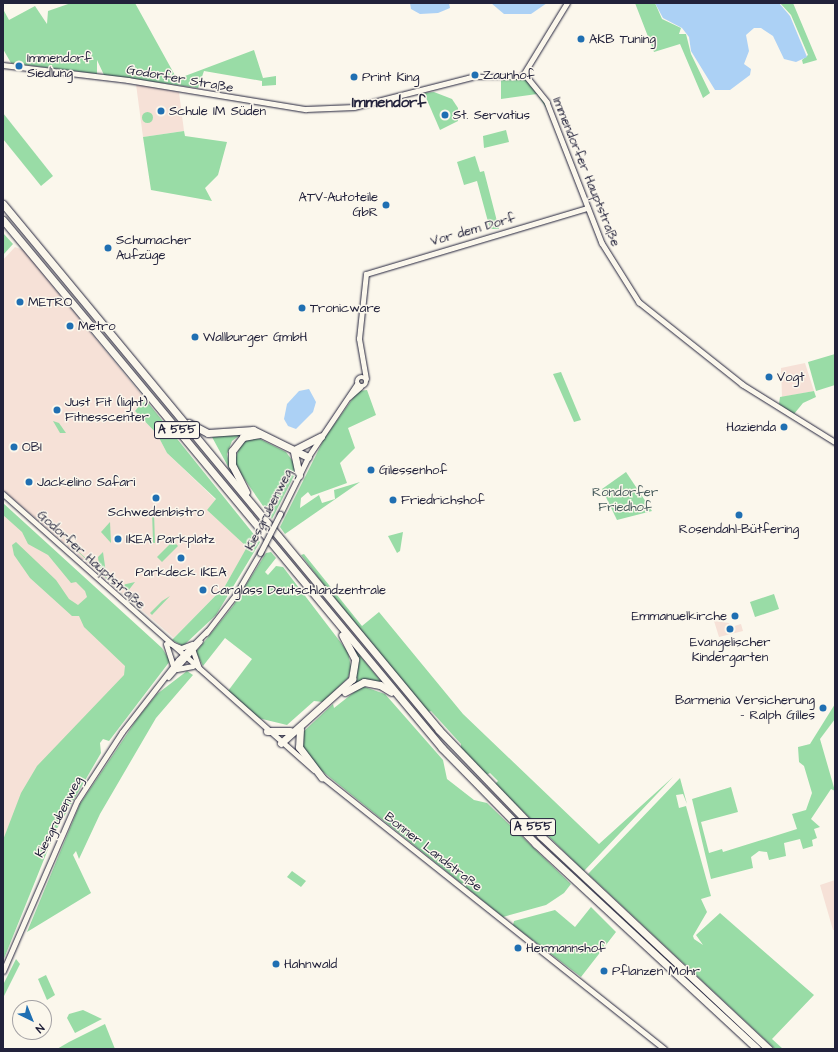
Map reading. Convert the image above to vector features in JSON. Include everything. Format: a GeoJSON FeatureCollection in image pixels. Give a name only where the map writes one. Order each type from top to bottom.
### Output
{"type":"FeatureCollection","features":[{"type":"Feature","properties":{"kind":"highway","name":"A 555"},"geometry":{"type":"LineString","coordinates":[[3,204],[173,410],[484,780],[769,1049]]}},
{"type":"Feature","properties":{"kind":"highway","name":"A 555"},"geometry":{"type":"LineString","coordinates":[[3,220],[401,701],[469,777],[536,844],[757,1049]]}},
{"type":"Feature","properties":{"kind":"highway"},"geometry":{"type":"LineString","coordinates":[[173,410],[201,431],[253,430],[270,437],[308,457]]}},
{"type":"Feature","properties":{"kind":"highway"},"geometry":{"type":"LineString","coordinates":[[265,520],[238,479],[231,455],[237,443],[247,435],[270,437]]}},
{"type":"Feature","properties":{"kind":"highway"},"geometry":{"type":"LineString","coordinates":[[295,450],[321,436]]}},
{"type":"Feature","properties":{"kind":"highway"},"geometry":{"type":"LineString","coordinates":[[295,450],[299,475]]}},
{"type":"Feature","properties":{"kind":"highway"},"geometry":{"type":"LineString","coordinates":[[281,743],[344,688],[355,669],[350,648],[324,607]]}},
{"type":"Feature","properties":{"kind":"highway"},"geometry":{"type":"LineString","coordinates":[[267,731],[280,733],[297,729],[348,690],[364,682],[380,685],[401,701]]}},
{"type":"Feature","properties":{"kind":"highway"},"geometry":{"type":"LineString","coordinates":[[297,729],[299,747],[322,777]]}},
{"type":"Feature","properties":{"kind":"main road","name":"Kiesgrubenweg"},"geometry":{"type":"LineString","coordinates":[[184,658],[193,651],[236,594],[260,553],[308,457]]}},
{"type":"Feature","properties":{"kind":"main road","name":"Godorfer Hauptstraße"},"geometry":{"type":"LineString","coordinates":[[3,494],[184,658]]}},
{"type":"Feature","properties":{"kind":"main road","name":"Kiesgrubenweg"},"geometry":{"type":"LineString","coordinates":[[3,971],[77,801],[104,756],[159,686],[184,658],[195,642],[207,632]]}},
{"type":"Feature","properties":{"kind":"main road","name":"Godorfer Hauptstraße"},"geometry":{"type":"LineString","coordinates":[[165,641],[181,648],[195,642]]}},
{"type":"Feature","properties":{"kind":"main road"},"geometry":{"type":"LineString","coordinates":[[165,641],[175,668],[193,666]]}},
{"type":"Feature","properties":{"kind":"main road"},"geometry":{"type":"LineString","coordinates":[[193,651],[202,673]]}},
{"type":"Feature","properties":{"kind":"main road","name":"Bonner Landstraße"},"geometry":{"type":"LineString","coordinates":[[184,658],[322,777],[664,1049]]}},
{"type":"Feature","properties":{"kind":"street"},"geometry":{"type":"LineString","coordinates":[[523,75],[567,3]]}},
{"type":"Feature","properties":{"kind":"street","name":"Godorfer Straße"},"geometry":{"type":"LineString","coordinates":[[3,65],[136,81],[285,107],[354,107],[459,79],[523,75]]}},
{"type":"Feature","properties":{"kind":"street","name":"Immendorfer Hauptstraße"},"geometry":{"type":"LineString","coordinates":[[523,75],[537,86],[547,102],[587,208],[611,262],[639,302],[735,379],[835,442]]}},
{"type":"Feature","properties":{"kind":"street","name":"Vor dem Dorf"},"geometry":{"type":"LineString","coordinates":[[363,378],[364,369],[359,339],[366,274],[587,208]]}},
{"type":"Feature","properties":{"kind":"street"},"geometry":{"type":"LineString","coordinates":[[358,386],[363,378]]}},
{"type":"Feature","properties":{"kind":"street"},"geometry":{"type":"LineString","coordinates":[[358,386],[366,385],[363,378]]}},
{"type":"Feature","properties":{"kind":"street","name":"Kiesgrubenweg"},"geometry":{"type":"LineString","coordinates":[[308,457],[321,436],[358,386]]}},
{"type":"Feature","properties":{"kind":"shaded area","name":"Schule IM Süden"},"geometry":{"type":"Polygon","coordinates":[[[136,84],[179,92],[184,131],[143,137],[136,84]]]}},
{"type":"Feature","properties":{"kind":"shaded area"},"geometry":{"type":"Polygon","coordinates":[[[15,247],[23,250],[145,399],[135,411],[157,434],[167,453],[216,500],[207,510],[248,547],[225,586],[174,638],[3,490],[3,260],[15,247]]]}},
{"type":"Feature","properties":{"kind":"shaded area"},"geometry":{"type":"Polygon","coordinates":[[[805,363],[814,391],[782,397],[781,368],[805,363]]]}},
{"type":"Feature","properties":{"kind":"shaded area"},"geometry":{"type":"Polygon","coordinates":[[[3,505],[150,649],[3,910],[3,505]]]}},
{"type":"Feature","properties":{"kind":"shaded area","name":"Evangelischer Kindergarten"},"geometry":{"type":"Polygon","coordinates":[[[714,621],[729,623],[731,627],[741,624],[743,631],[719,637],[714,621]]]}},
{"type":"Feature","properties":{"kind":"shaded area"},"geometry":{"type":"Polygon","coordinates":[[[835,880],[835,930],[833,930],[820,885],[835,880]]]}},
{"type":"Feature","properties":{"kind":"green space"},"geometry":{"type":"Polygon","coordinates":[[[71,3],[135,3],[177,79],[254,50],[263,78],[276,76],[276,85],[262,86],[262,81],[204,71],[198,88],[104,75],[97,60],[97,74],[11,63],[3,49],[3,9],[9,20],[35,6],[47,24],[48,11],[71,3]]]}},
{"type":"Feature","properties":{"kind":"green space"},"geometry":{"type":"Polygon","coordinates":[[[635,3],[655,3],[662,19],[681,28],[679,34],[686,34],[691,54],[710,93],[703,98],[680,44],[654,52],[635,3]]]}},
{"type":"Feature","properties":{"kind":"green space"},"geometry":{"type":"Polygon","coordinates":[[[780,3],[793,3],[817,60],[803,64],[802,60],[808,55],[791,15],[780,3]]]}},
{"type":"Feature","properties":{"kind":"green space"},"geometry":{"type":"Polygon","coordinates":[[[522,78],[529,82],[546,103],[551,115],[537,94],[501,99],[501,79],[522,78]]]}},
{"type":"Feature","properties":{"kind":"green space"},"geometry":{"type":"Polygon","coordinates":[[[434,92],[452,99],[458,108],[458,121],[440,130],[424,93],[434,92]]]}},
{"type":"Feature","properties":{"kind":"green space"},"geometry":{"type":"Polygon","coordinates":[[[147,111],[151,113],[153,117],[151,121],[147,123],[143,121],[141,117],[143,113],[147,111]]]}},
{"type":"Feature","properties":{"kind":"green space"},"geometry":{"type":"Polygon","coordinates":[[[3,113],[53,176],[41,186],[3,139],[3,113]]]}},
{"type":"Feature","properties":{"kind":"green space"},"geometry":{"type":"Polygon","coordinates":[[[506,130],[509,142],[484,148],[483,136],[506,130]]]}},
{"type":"Feature","properties":{"kind":"green space"},"geometry":{"type":"Polygon","coordinates":[[[184,131],[185,136],[227,142],[218,175],[205,188],[212,201],[151,190],[143,137],[184,131]]]}},
{"type":"Feature","properties":{"kind":"green space"},"geometry":{"type":"Polygon","coordinates":[[[475,156],[480,172],[484,171],[499,229],[490,229],[477,181],[464,185],[457,162],[475,156]]]}},
{"type":"Feature","properties":{"kind":"green space"},"geometry":{"type":"Polygon","coordinates":[[[3,233],[13,244],[3,255],[3,233]]]}},
{"type":"Feature","properties":{"kind":"green space"},"geometry":{"type":"Polygon","coordinates":[[[835,354],[835,385],[816,391],[808,362],[835,354]]]}},
{"type":"Feature","properties":{"kind":"green space"},"geometry":{"type":"Polygon","coordinates":[[[561,372],[581,420],[574,422],[553,374],[561,372]]]}},
{"type":"Feature","properties":{"kind":"green space"},"geometry":{"type":"Polygon","coordinates":[[[367,390],[376,415],[348,428],[355,448],[340,463],[347,483],[311,496],[308,492],[301,498],[300,508],[319,495],[322,503],[335,499],[334,490],[360,482],[285,534],[280,527],[324,439],[358,391],[367,390]]]}},
{"type":"Feature","properties":{"kind":"green space"},"geometry":{"type":"Polygon","coordinates":[[[814,391],[816,397],[803,403],[794,414],[779,404],[780,397],[814,391]]]}},
{"type":"Feature","properties":{"kind":"green space"},"geometry":{"type":"Polygon","coordinates":[[[145,399],[260,542],[216,615],[183,646],[172,640],[225,586],[247,547],[207,510],[216,499],[167,453],[157,434],[135,411],[145,399]]]}},
{"type":"Feature","properties":{"kind":"green space"},"geometry":{"type":"Polygon","coordinates":[[[53,421],[59,423],[66,433],[60,433],[53,421]]]}},
{"type":"Feature","properties":{"kind":"green space"},"geometry":{"type":"Polygon","coordinates":[[[244,432],[232,441],[227,454],[231,472],[212,437],[244,432]]]}},
{"type":"Feature","properties":{"kind":"green space"},"geometry":{"type":"Polygon","coordinates":[[[249,439],[260,439],[286,452],[295,464],[294,476],[272,519],[234,464],[240,445],[249,439]]]}},
{"type":"Feature","properties":{"kind":"green space","name":"Rondorfer Friedhof"},"geometry":{"type":"Polygon","coordinates":[[[626,472],[652,511],[617,520],[602,489],[626,472]]]}},
{"type":"Feature","properties":{"kind":"green space"},"geometry":{"type":"Polygon","coordinates":[[[3,503],[162,648],[170,661],[109,741],[103,739],[100,743],[101,753],[55,832],[3,961],[3,840],[21,793],[37,766],[124,675],[125,666],[84,627],[79,616],[72,616],[30,578],[14,555],[12,545],[16,542],[56,580],[69,599],[78,605],[87,597],[85,591],[76,582],[71,583],[48,555],[28,544],[22,532],[3,515],[3,503]]]}},
{"type":"Feature","properties":{"kind":"green space"},"geometry":{"type":"Polygon","coordinates":[[[152,510],[154,512],[155,543],[153,543],[152,510]]]}},
{"type":"Feature","properties":{"kind":"green space"},"geometry":{"type":"Polygon","coordinates":[[[110,522],[111,543],[101,532],[110,522]]]}},
{"type":"Feature","properties":{"kind":"green space"},"geometry":{"type":"Polygon","coordinates":[[[403,532],[400,551],[397,553],[388,536],[403,532]]]}},
{"type":"Feature","properties":{"kind":"green space"},"geometry":{"type":"Polygon","coordinates":[[[58,533],[110,580],[122,585],[135,582],[128,591],[109,581],[58,533]]]}},
{"type":"Feature","properties":{"kind":"green space"},"geometry":{"type":"Polygon","coordinates":[[[173,541],[178,546],[162,562],[157,557],[173,541]]]}},
{"type":"Feature","properties":{"kind":"green space"},"geometry":{"type":"Polygon","coordinates":[[[103,552],[106,573],[99,567],[98,557],[103,552]]]}},
{"type":"Feature","properties":{"kind":"green space"},"geometry":{"type":"Polygon","coordinates":[[[271,552],[276,558],[265,572],[268,575],[276,566],[283,567],[348,652],[351,667],[348,678],[323,702],[314,701],[287,725],[258,718],[228,691],[252,659],[225,638],[203,666],[196,652],[233,606],[266,553],[271,552]]]}},
{"type":"Feature","properties":{"kind":"green space"},"geometry":{"type":"Polygon","coordinates":[[[304,554],[362,626],[379,612],[463,714],[599,844],[673,777],[584,871],[495,784],[498,781],[490,773],[486,775],[461,749],[461,744],[431,711],[428,712],[327,589],[301,555],[304,554]]]}},
{"type":"Feature","properties":{"kind":"green space"},"geometry":{"type":"Polygon","coordinates":[[[774,594],[779,609],[755,617],[750,602],[774,594]]]}},
{"type":"Feature","properties":{"kind":"green space"},"geometry":{"type":"Polygon","coordinates":[[[170,596],[152,615],[150,613],[162,601],[170,596]]]}},
{"type":"Feature","properties":{"kind":"green space"},"geometry":{"type":"Polygon","coordinates":[[[347,640],[385,686],[364,680],[347,688],[355,673],[347,640]]]}},
{"type":"Feature","properties":{"kind":"green space"},"geometry":{"type":"Polygon","coordinates":[[[187,671],[193,675],[156,718],[100,814],[79,859],[76,851],[73,855],[91,893],[27,932],[80,804],[137,719],[157,694],[187,671]]]}},
{"type":"Feature","properties":{"kind":"green space"},"geometry":{"type":"Polygon","coordinates":[[[362,686],[385,694],[443,760],[447,779],[474,800],[487,803],[571,884],[564,893],[546,905],[503,917],[312,763],[302,751],[302,733],[333,704],[334,708],[362,686]]]}},
{"type":"Feature","properties":{"kind":"green space"},"geometry":{"type":"Polygon","coordinates":[[[835,704],[835,719],[820,739],[835,791],[831,789],[811,819],[820,827],[814,829],[817,838],[812,840],[813,846],[803,849],[800,839],[784,843],[786,856],[769,860],[767,852],[759,851],[751,857],[753,868],[711,879],[692,799],[731,787],[738,812],[701,822],[709,853],[722,849],[723,852],[797,829],[792,814],[806,810],[812,793],[804,766],[799,762],[798,747],[810,744],[835,704]]]}},
{"type":"Feature","properties":{"kind":"green space"},"geometry":{"type":"Polygon","coordinates":[[[680,778],[687,804],[683,794],[676,795],[679,808],[686,806],[711,896],[701,899],[707,912],[693,936],[694,939],[703,945],[696,935],[720,913],[814,995],[772,1039],[783,1049],[775,1049],[588,874],[680,778]]]}},
{"type":"Feature","properties":{"kind":"green space"},"geometry":{"type":"Polygon","coordinates":[[[292,871],[306,881],[301,887],[287,877],[292,871]]]}},
{"type":"Feature","properties":{"kind":"green space"},"geometry":{"type":"Polygon","coordinates":[[[591,907],[616,932],[581,977],[513,925],[514,921],[555,910],[575,927],[591,907]]]}},
{"type":"Feature","properties":{"kind":"green space"},"geometry":{"type":"Polygon","coordinates":[[[16,959],[20,964],[3,998],[3,985],[16,959]]]}},
{"type":"Feature","properties":{"kind":"green space"},"geometry":{"type":"Polygon","coordinates":[[[46,975],[55,995],[47,1000],[38,979],[46,975]]]}},
{"type":"Feature","properties":{"kind":"green space"},"geometry":{"type":"Polygon","coordinates":[[[83,1010],[102,1019],[75,1033],[67,1018],[69,1014],[83,1010]]]}},
{"type":"Feature","properties":{"kind":"green space"},"geometry":{"type":"Polygon","coordinates":[[[105,1024],[115,1049],[57,1049],[69,1042],[105,1024]]]}},
{"type":"Feature","properties":{"kind":"water"},"geometry":{"type":"Polygon","coordinates":[[[410,3],[449,3],[450,8],[438,13],[420,14],[411,9],[410,3]]]}},
{"type":"Feature","properties":{"kind":"water"},"geometry":{"type":"Polygon","coordinates":[[[491,3],[547,3],[531,14],[504,14],[491,3]]]}},
{"type":"Feature","properties":{"kind":"water"},"geometry":{"type":"Polygon","coordinates":[[[655,3],[779,3],[790,16],[807,57],[796,62],[784,59],[773,36],[761,28],[754,28],[746,35],[749,51],[744,64],[751,69],[750,75],[730,90],[715,90],[691,51],[689,37],[682,28],[663,18],[655,3]]]}},
{"type":"Feature","properties":{"kind":"water"},"geometry":{"type":"Polygon","coordinates":[[[309,389],[316,402],[313,412],[296,429],[288,426],[284,419],[287,404],[299,391],[309,389]]]}},
{"type":"Feature","properties":{"kind":"place","name":"AKB Tuning"},"geometry":{"type":"Point","coordinates":[581,39]}},
{"type":"Feature","properties":{"kind":"place","name":"Immendorf Siedlung"},"geometry":{"type":"Point","coordinates":[19,66]}},
{"type":"Feature","properties":{"kind":"place","name":"Zaunhof"},"geometry":{"type":"Point","coordinates":[475,75]}},
{"type":"Feature","properties":{"kind":"place","name":"Print King"},"geometry":{"type":"Point","coordinates":[354,77]}},
{"type":"Feature","properties":{"kind":"place","name":"Schule IM Süden"},"geometry":{"type":"Point","coordinates":[161,111]}},
{"type":"Feature","properties":{"kind":"place","name":"St. Servatius"},"geometry":{"type":"Point","coordinates":[445,115]}},
{"type":"Feature","properties":{"kind":"place","name":"ATV-Autoteile GbR"},"geometry":{"type":"Point","coordinates":[386,205]}},
{"type":"Feature","properties":{"kind":"place","name":"Schumacher Aufzüge"},"geometry":{"type":"Point","coordinates":[108,248]}},
{"type":"Feature","properties":{"kind":"place","name":"METRO"},"geometry":{"type":"Point","coordinates":[20,302]}},
{"type":"Feature","properties":{"kind":"place","name":"Tronicware"},"geometry":{"type":"Point","coordinates":[302,308]}},
{"type":"Feature","properties":{"kind":"place","name":"Metro"},"geometry":{"type":"Point","coordinates":[70,326]}},
{"type":"Feature","properties":{"kind":"place","name":"Wallburger GmbH"},"geometry":{"type":"Point","coordinates":[195,337]}},
{"type":"Feature","properties":{"kind":"place","name":"Vogt"},"geometry":{"type":"Point","coordinates":[769,377]}},
{"type":"Feature","properties":{"kind":"place","name":"Just Fit (light) Fitnesscenter"},"geometry":{"type":"Point","coordinates":[57,410]}},
{"type":"Feature","properties":{"kind":"place","name":"Hazienda"},"geometry":{"type":"Point","coordinates":[784,427]}},
{"type":"Feature","properties":{"kind":"place","name":"OBI"},"geometry":{"type":"Point","coordinates":[14,447]}},
{"type":"Feature","properties":{"kind":"place","name":"Gilessenhof"},"geometry":{"type":"Point","coordinates":[371,470]}},
{"type":"Feature","properties":{"kind":"place","name":"Jackelino Safari"},"geometry":{"type":"Point","coordinates":[29,482]}},
{"type":"Feature","properties":{"kind":"place","name":"Schwedenbistro"},"geometry":{"type":"Point","coordinates":[156,498]}},
{"type":"Feature","properties":{"kind":"place","name":"Friedrichshof"},"geometry":{"type":"Point","coordinates":[393,500]}},
{"type":"Feature","properties":{"kind":"place","name":"Rosendahl-Bütfering"},"geometry":{"type":"Point","coordinates":[739,515]}},
{"type":"Feature","properties":{"kind":"place","name":"IKEA Parkplatz"},"geometry":{"type":"Point","coordinates":[118,539]}},
{"type":"Feature","properties":{"kind":"place","name":"Parkdeck IKEA"},"geometry":{"type":"Point","coordinates":[181,558]}},
{"type":"Feature","properties":{"kind":"place","name":"Carglass Deutschlandzentrale"},"geometry":{"type":"Point","coordinates":[203,590]}},
{"type":"Feature","properties":{"kind":"place","name":"Emmanuelkirche"},"geometry":{"type":"Point","coordinates":[735,616]}},
{"type":"Feature","properties":{"kind":"place","name":"Evangelischer Kindergarten"},"geometry":{"type":"Point","coordinates":[730,629]}},
{"type":"Feature","properties":{"kind":"place","name":"Barmenia Versicherung - Ralph Gilles"},"geometry":{"type":"Point","coordinates":[823,708]}},
{"type":"Feature","properties":{"kind":"place","name":"Hermannshof"},"geometry":{"type":"Point","coordinates":[518,948]}},
{"type":"Feature","properties":{"kind":"place","name":"Hahnwald"},"geometry":{"type":"Point","coordinates":[276,964]}},
{"type":"Feature","properties":{"kind":"place","name":"Pflanzen Mohr"},"geometry":{"type":"Point","coordinates":[604,971]}},
{"type":"Feature","properties":{"kind":"district","name":"Immendorf"},"geometry":{"type":"Point","coordinates":[389,103]}}]}
